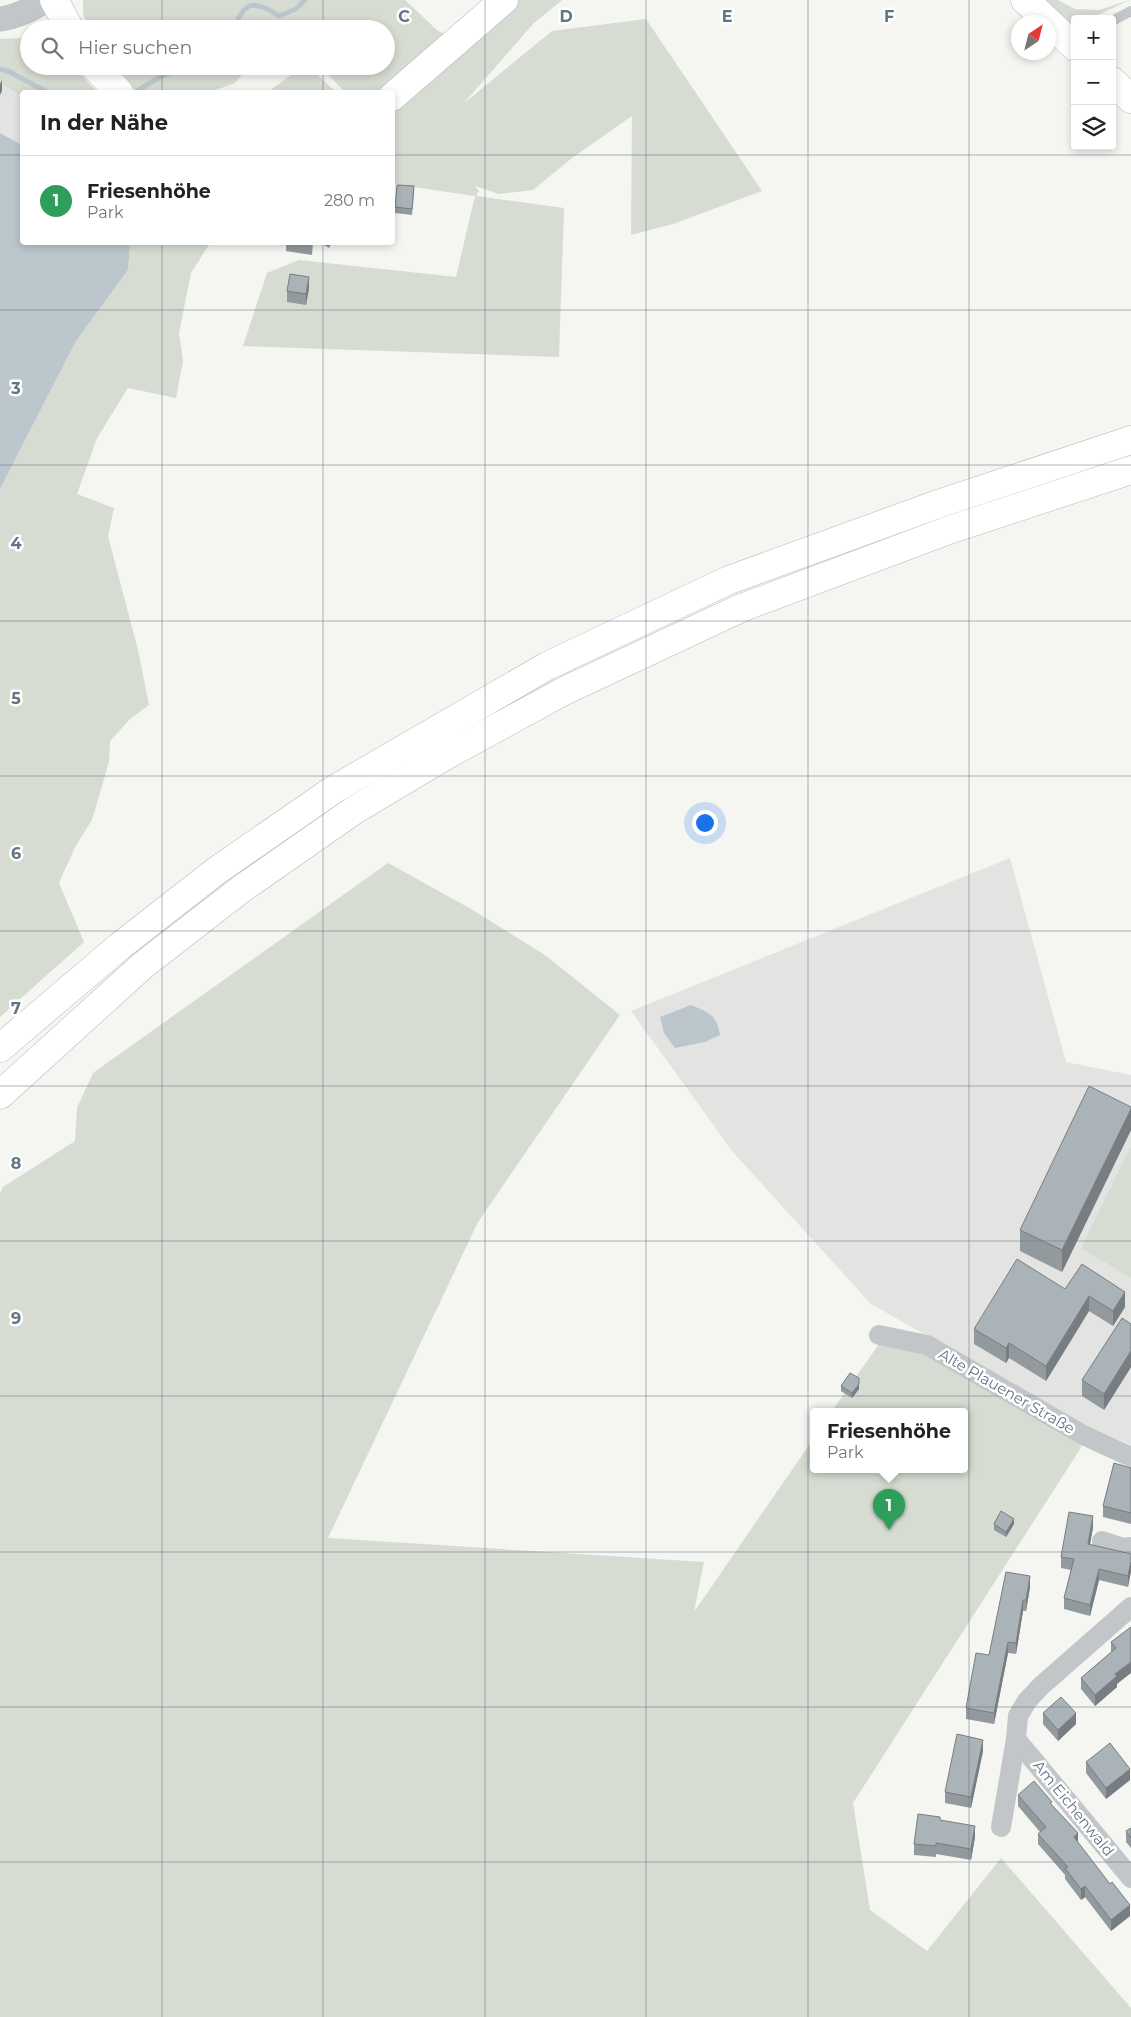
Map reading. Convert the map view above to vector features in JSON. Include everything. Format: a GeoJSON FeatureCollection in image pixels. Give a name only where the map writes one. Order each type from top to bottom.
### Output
{"type":"FeatureCollection","features":[{"type":"Feature","properties":{"kind":"main road"},"geometry":{"type":"LineString","coordinates":[[54,0],[65,20]]}},
{"type":"Feature","properties":{"kind":"main road"},"geometry":{"type":"LineString","coordinates":[[395,94],[504,0]]}},
{"type":"Feature","properties":{"kind":"main road"},"geometry":{"type":"LineString","coordinates":[[1025,0],[1071,43]]}},
{"type":"Feature","properties":{"kind":"main road"},"geometry":{"type":"LineString","coordinates":[[1116,85],[1131,99]]}},
{"type":"Feature","properties":{"kind":"main road"},"geometry":{"type":"LineString","coordinates":[[0,1048],[120,946],[216,871],[332,790],[547,666],[729,580],[938,504],[1131,440]]}},
{"type":"Feature","properties":{"kind":"main road"},"geometry":{"type":"LineString","coordinates":[[0,1095],[142,966],[240,890],[353,811],[445,756],[564,691],[741,608],[949,530],[1131,470]]}},
{"type":"Feature","properties":{"kind":"street"},"geometry":{"type":"LineString","coordinates":[[0,19],[24,12],[47,0]]}},
{"type":"Feature","properties":{"kind":"street","name":"Alte Plauener Straße"},"geometry":{"type":"LineString","coordinates":[[879,1335],[927,1345],[1082,1435],[1131,1457]]}},
{"type":"Feature","properties":{"kind":"street"},"geometry":{"type":"LineString","coordinates":[[1102,1541],[1123,1548],[1131,1547]]}},
{"type":"Feature","properties":{"kind":"street","name":"Am Eichenwald"},"geometry":{"type":"LineString","coordinates":[[1001,1828],[1018,1716],[1027,1701],[1040,1686],[1131,1607]]}},
{"type":"Feature","properties":{"kind":"street","name":"Am Eichenwald"},"geometry":{"type":"LineString","coordinates":[[1016,1739],[1131,1878]]}},
{"type":"Feature","properties":{"kind":"lane"},"geometry":{"type":"LineString","coordinates":[[1116,19],[1131,11]]}},
{"type":"Feature","properties":{"kind":"shaded area"},"geometry":{"type":"Polygon","coordinates":[[[83,0],[405,0],[438,31],[462,41],[512,0],[562,0],[534,23],[463,104],[552,31],[646,19],[762,191],[673,224],[631,235],[632,116],[572,158],[533,190],[499,194],[475,186],[479,191],[476,196],[564,208],[559,357],[243,346],[267,273],[299,260],[456,277],[475,196],[395,184],[395,90],[343,90],[329,75],[395,75],[395,20],[85,20],[83,0]]]}},
{"type":"Feature","properties":{"kind":"shaded area"},"geometry":{"type":"Polygon","coordinates":[[[1041,0],[1058,0],[1075,9],[1099,10],[1130,0],[1098,15],[1071,15],[1071,24],[1064,20],[1041,0]]]}},
{"type":"Feature","properties":{"kind":"shaded area"},"geometry":{"type":"Polygon","coordinates":[[[20,38],[20,75],[81,75],[95,90],[20,90],[20,96],[0,83],[0,39],[20,38]]]}},
{"type":"Feature","properties":{"kind":"shaded area"},"geometry":{"type":"Polygon","coordinates":[[[116,75],[242,75],[235,83],[216,90],[135,90],[116,75]]]}},
{"type":"Feature","properties":{"kind":"shaded area"},"geometry":{"type":"Polygon","coordinates":[[[291,75],[318,75],[334,90],[271,90],[291,75]]]}},
{"type":"Feature","properties":{"kind":"shaded area"},"geometry":{"type":"Polygon","coordinates":[[[0,83],[20,96],[20,144],[0,133],[0,83]]]}},
{"type":"Feature","properties":{"kind":"shaded area"},"geometry":{"type":"Polygon","coordinates":[[[0,133],[20,144],[20,245],[129,245],[130,247],[128,270],[76,341],[0,489],[0,133]]]}},
{"type":"Feature","properties":{"kind":"shaded area"},"geometry":{"type":"Polygon","coordinates":[[[128,245],[209,245],[191,273],[179,333],[183,361],[176,398],[128,388],[97,438],[77,494],[114,508],[108,536],[138,650],[149,705],[130,719],[110,741],[109,762],[92,820],[75,847],[59,883],[84,942],[0,1017],[0,489],[76,341],[128,270],[130,247],[128,245]]]}},
{"type":"Feature","properties":{"kind":"shaded area"},"geometry":{"type":"Polygon","coordinates":[[[1010,858],[1066,1062],[1131,1075],[1131,1146],[1082,1248],[1131,1278],[1131,1445],[1092,1429],[871,1304],[732,1151],[631,1011],[1010,858]]]}},
{"type":"Feature","properties":{"kind":"shaded area"},"geometry":{"type":"Polygon","coordinates":[[[388,863],[471,909],[545,955],[620,1015],[478,1222],[328,1538],[704,1562],[694,1612],[810,1444],[810,1473],[968,1473],[968,1408],[834,1408],[879,1344],[915,1349],[1082,1446],[853,1803],[870,1910],[927,1951],[1001,1858],[1131,2008],[1131,2017],[0,2017],[0,1193],[3,1187],[75,1141],[77,1108],[93,1073],[388,863]]]}},
{"type":"Feature","properties":{"kind":"shaded area"},"geometry":{"type":"Polygon","coordinates":[[[691,1005],[711,1015],[717,1023],[720,1035],[705,1042],[675,1048],[664,1033],[660,1017],[691,1005]]]}},
{"type":"Feature","properties":{"kind":"shaded area"},"geometry":{"type":"Polygon","coordinates":[[[1131,1146],[1131,1278],[1081,1248],[1131,1146]]]}},
{"type":"Feature","properties":{"kind":"building"},"geometry":{"type":"Polygon","coordinates":[[[397,185],[414,186],[412,209],[395,207],[397,185]]]}},
{"type":"Feature","properties":{"kind":"building"},"geometry":{"type":"Polygon","coordinates":[[[290,274],[309,277],[306,294],[287,291],[290,274]]]}},
{"type":"Feature","properties":{"kind":"building"},"geometry":{"type":"Polygon","coordinates":[[[1089,1086],[1131,1107],[1131,1109],[1062,1250],[1020,1230],[1089,1086]]]}},
{"type":"Feature","properties":{"kind":"building"},"geometry":{"type":"Polygon","coordinates":[[[1017,1259],[1065,1289],[1082,1264],[1125,1292],[1113,1311],[1089,1296],[1046,1366],[1009,1343],[1006,1348],[974,1329],[1017,1259]]]}},
{"type":"Feature","properties":{"kind":"building"},"geometry":{"type":"Polygon","coordinates":[[[1122,1318],[1131,1324],[1131,1351],[1104,1394],[1082,1380],[1122,1318]]]}},
{"type":"Feature","properties":{"kind":"building"},"geometry":{"type":"Polygon","coordinates":[[[850,1373],[859,1378],[859,1384],[852,1393],[841,1386],[850,1373]]]}},
{"type":"Feature","properties":{"kind":"building"},"geometry":{"type":"Polygon","coordinates":[[[1114,1463],[1131,1468],[1131,1513],[1103,1506],[1114,1463]]]}},
{"type":"Feature","properties":{"kind":"building"},"geometry":{"type":"Polygon","coordinates":[[[1001,1511],[1014,1519],[1006,1532],[994,1524],[1001,1511]]]}},
{"type":"Feature","properties":{"kind":"building"},"geometry":{"type":"Polygon","coordinates":[[[1069,1512],[1093,1516],[1088,1544],[1131,1554],[1128,1576],[1099,1569],[1090,1605],[1064,1598],[1074,1559],[1061,1557],[1069,1512]]]}},
{"type":"Feature","properties":{"kind":"building"},"geometry":{"type":"Polygon","coordinates":[[[1006,1572],[1030,1576],[1026,1600],[1023,1600],[1016,1643],[1008,1642],[994,1713],[966,1708],[976,1653],[989,1655],[1006,1572]]]}},
{"type":"Feature","properties":{"kind":"building"},"geometry":{"type":"Polygon","coordinates":[[[1131,1627],[1131,1662],[1115,1674],[1117,1676],[1095,1695],[1081,1678],[1116,1648],[1111,1642],[1131,1627]]]}},
{"type":"Feature","properties":{"kind":"building"},"geometry":{"type":"Polygon","coordinates":[[[1061,1697],[1076,1713],[1058,1730],[1043,1713],[1061,1697]]]}},
{"type":"Feature","properties":{"kind":"building"},"geometry":{"type":"Polygon","coordinates":[[[957,1734],[983,1740],[971,1797],[945,1792],[957,1734]]]}},
{"type":"Feature","properties":{"kind":"building"},"geometry":{"type":"Polygon","coordinates":[[[1110,1743],[1130,1769],[1106,1788],[1086,1762],[1110,1743]]]}},
{"type":"Feature","properties":{"kind":"building"},"geometry":{"type":"Polygon","coordinates":[[[1034,1781],[1052,1802],[1050,1803],[1078,1833],[1074,1837],[1110,1884],[1112,1882],[1130,1905],[1111,1920],[1085,1886],[1081,1889],[1065,1868],[1068,1867],[1038,1834],[1046,1827],[1018,1795],[1034,1781]]]}},
{"type":"Feature","properties":{"kind":"building"},"geometry":{"type":"Polygon","coordinates":[[[918,1814],[940,1817],[940,1820],[975,1826],[971,1849],[936,1843],[936,1846],[914,1844],[918,1814]]]}},
{"type":"Feature","properties":{"kind":"building"},"geometry":{"type":"Polygon","coordinates":[[[1131,1828],[1131,1838],[1126,1831],[1131,1828]]]}},
{"type":"Feature","properties":{"kind":"waterway"},"geometry":{"type":"LineString","coordinates":[[238,20],[242,12],[251,6],[263,7],[279,16],[296,9],[305,0]]}},
{"type":"Feature","properties":{"kind":"waterway"},"geometry":{"type":"LineString","coordinates":[[0,69],[10,72],[43,90]]}},
{"type":"Feature","properties":{"kind":"waterway"},"geometry":{"type":"LineString","coordinates":[[139,90],[164,75]]}},
{"type":"Feature","properties":{"kind":"place","name":"Friesenhöhe"},"geometry":{"type":"Point","coordinates":[889,1530]}}]}
